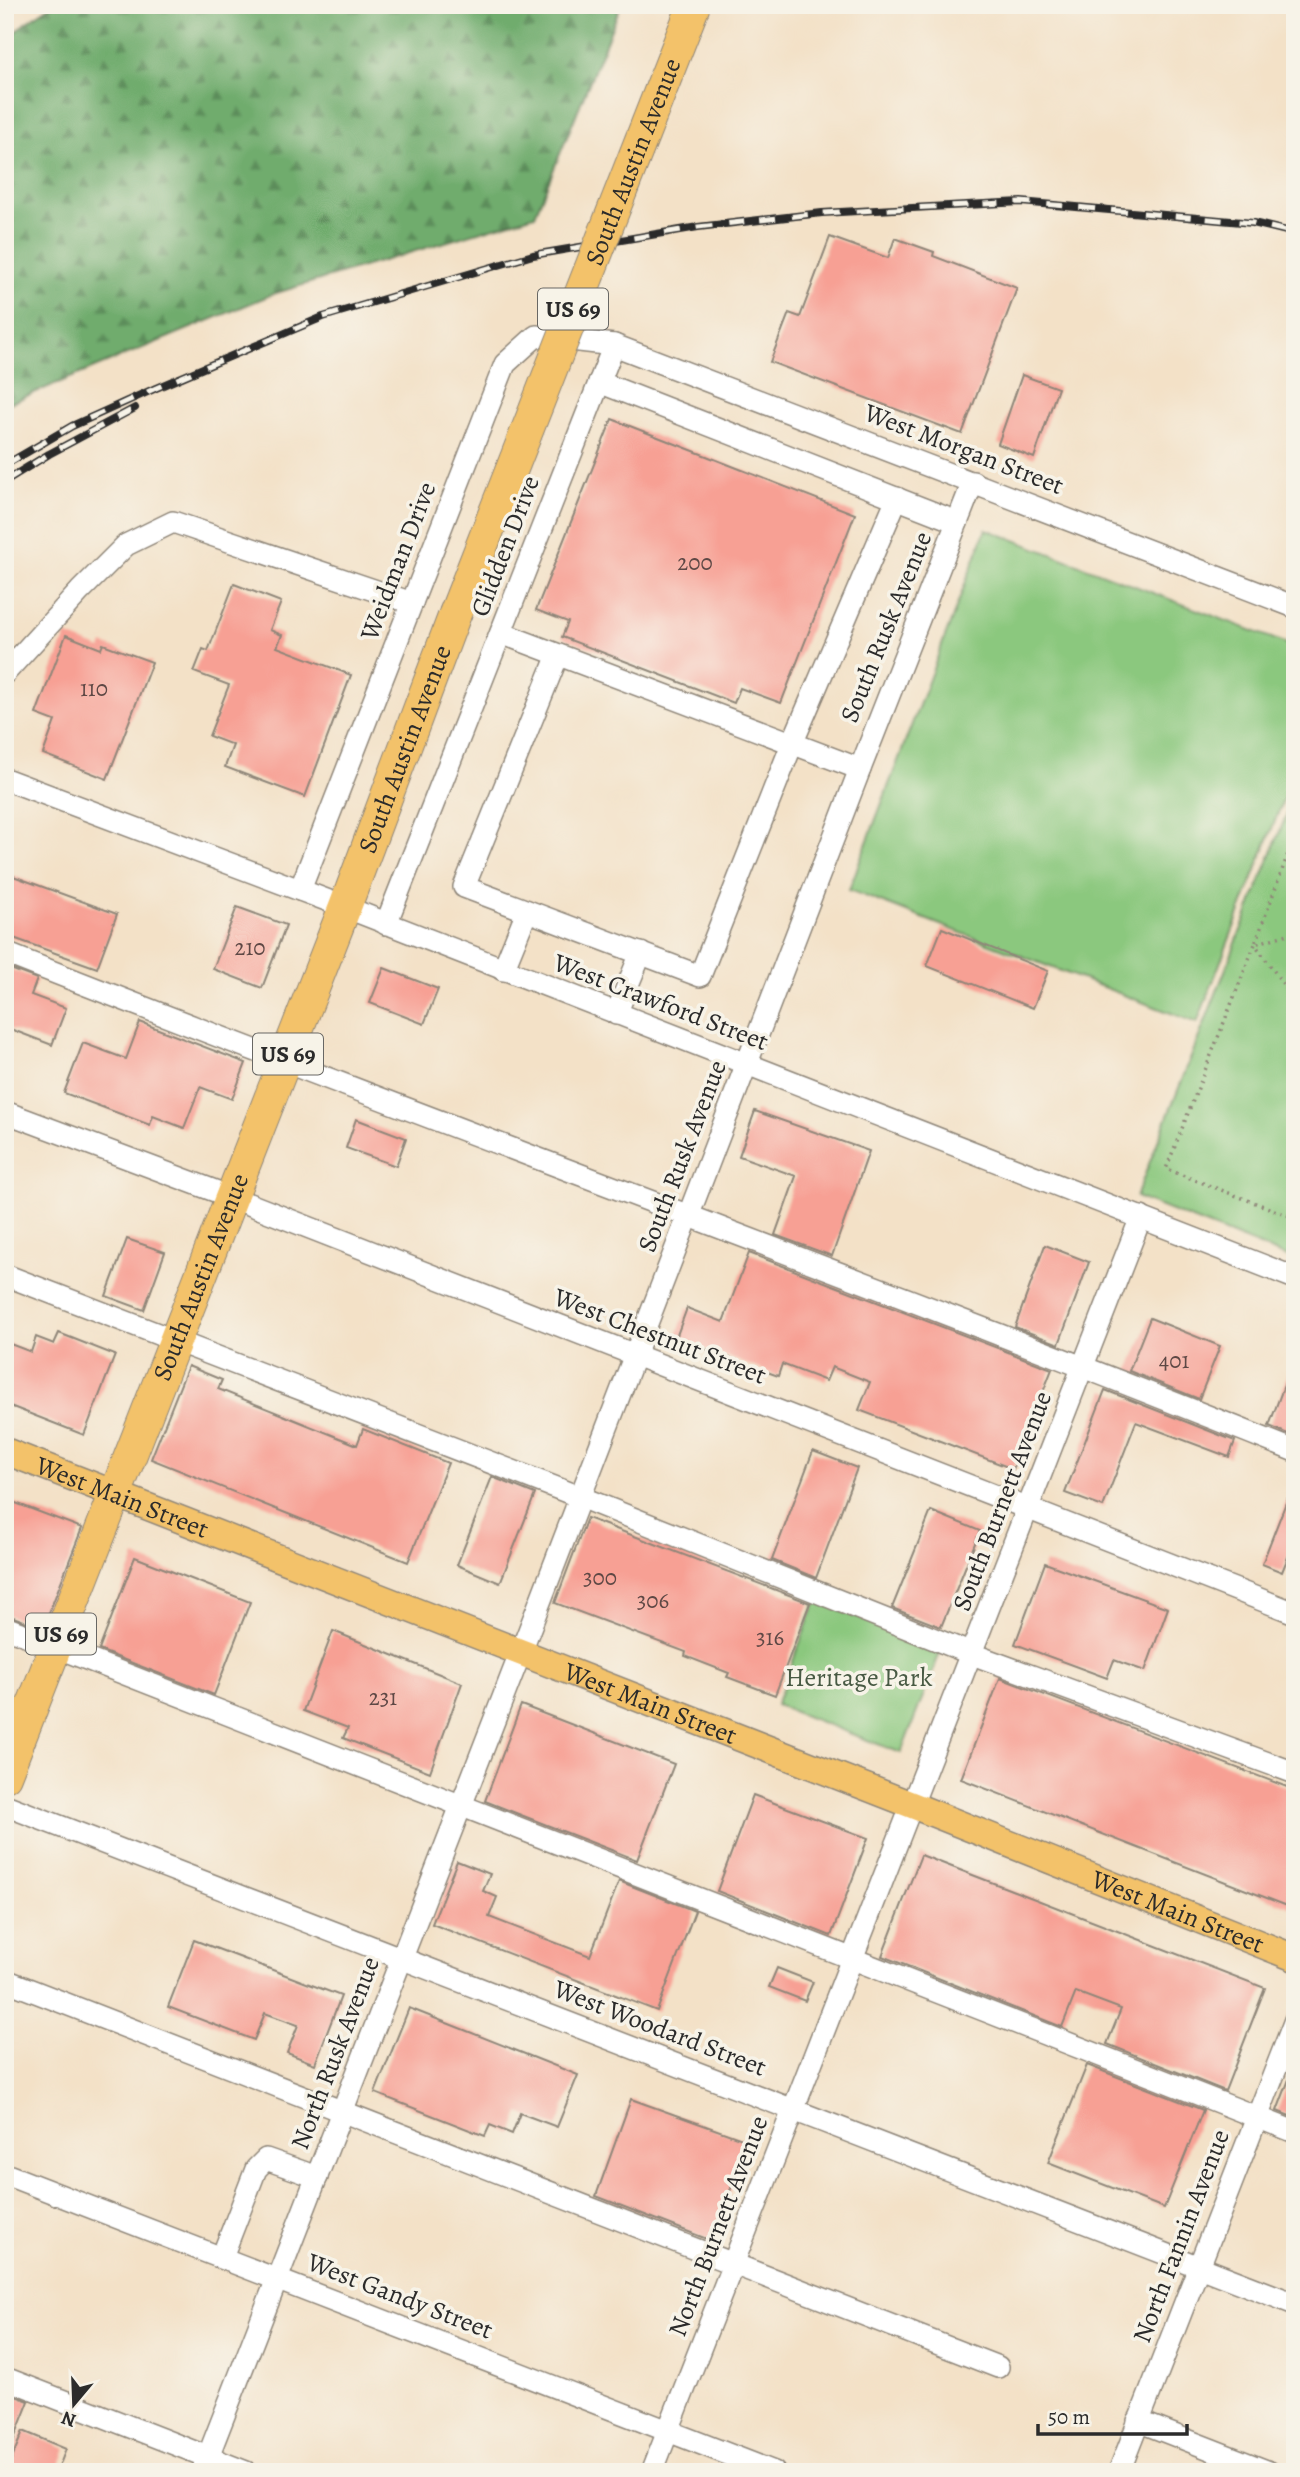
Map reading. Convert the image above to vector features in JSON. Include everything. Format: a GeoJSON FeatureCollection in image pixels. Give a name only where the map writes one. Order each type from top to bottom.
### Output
{"type":"FeatureCollection","features":[{"type":"Feature","properties":{"kind":"highway","name":"South Austin Avenue"},"geometry":{"type":"LineString","coordinates":[[116,1493],[345,907],[455,614],[694,5]]}},
{"type":"Feature","properties":{"kind":"highway","name":"US 69"},"geometry":{"type":"LineString","coordinates":[[5,1776],[116,1493]]}},
{"type":"Feature","properties":{"kind":"main road","name":"West Main Street"},"geometry":{"type":"LineString","coordinates":[[5,1451],[912,1805],[1295,1958]]}},
{"type":"Feature","properties":{"kind":"street","name":"Weidman Drive"},"geometry":{"type":"LineString","coordinates":[[300,890],[505,364],[536,336],[614,345]]}},
{"type":"Feature","properties":{"kind":"street","name":"Glidden Drive"},"geometry":{"type":"LineString","coordinates":[[386,924],[614,345]]}},
{"type":"Feature","properties":{"kind":"street","name":"West Morgan Street"},"geometry":{"type":"LineString","coordinates":[[614,345],[1295,607]]}},
{"type":"Feature","properties":{"kind":"street"},"geometry":{"type":"LineString","coordinates":[[599,382],[957,522]]}},
{"type":"Feature","properties":{"kind":"street","name":"South Rusk Avenue"},"geometry":{"type":"LineString","coordinates":[[520,1654],[973,482]]}},
{"type":"Feature","properties":{"kind":"street"},"geometry":{"type":"LineString","coordinates":[[558,655],[464,887],[700,976],[792,744],[897,498]]}},
{"type":"Feature","properties":{"kind":"street"},"geometry":{"type":"LineString","coordinates":[[5,673],[126,545],[173,522],[412,603]]}},
{"type":"Feature","properties":{"kind":"street"},"geometry":{"type":"LineString","coordinates":[[501,633],[860,769]]}},
{"type":"Feature","properties":{"kind":"street","name":"West Crawford Street"},"geometry":{"type":"LineString","coordinates":[[5,779],[345,907],[1295,1278]]}},
{"type":"Feature","properties":{"kind":"street"},"geometry":{"type":"LineString","coordinates":[[503,970],[527,911]]}},
{"type":"Feature","properties":{"kind":"street"},"geometry":{"type":"LineString","coordinates":[[5,953],[284,1063],[1084,1366],[1295,1451]]}},
{"type":"Feature","properties":{"kind":"street"},"geometry":{"type":"LineString","coordinates":[[617,1014],[641,953]]}},
{"type":"Feature","properties":{"kind":"street","name":"West Chestnut Street"},"geometry":{"type":"LineString","coordinates":[[5,1112],[231,1197],[1295,1613]]}},
{"type":"Feature","properties":{"kind":"street","name":"South Burnett Avenue"},"geometry":{"type":"LineString","coordinates":[[912,1805],[1030,1508],[1141,1217]]}},
{"type":"Feature","properties":{"kind":"street"},"geometry":{"type":"LineString","coordinates":[[5,1275],[580,1497],[972,1654],[1295,1773]]}},
{"type":"Feature","properties":{"kind":"street"},"geometry":{"type":"LineString","coordinates":[[5,1628],[1295,2132]]}},
{"type":"Feature","properties":{"kind":"street","name":"North Rusk Avenue"},"geometry":{"type":"LineString","coordinates":[[205,2464],[520,1654]]}},
{"type":"Feature","properties":{"kind":"street","name":"West Woodard Street"},"geometry":{"type":"LineString","coordinates":[[5,1805],[1295,2304]]}},
{"type":"Feature","properties":{"kind":"street","name":"North Burnett Avenue"},"geometry":{"type":"LineString","coordinates":[[652,2472],[912,1805]]}},
{"type":"Feature","properties":{"kind":"street"},"geometry":{"type":"LineString","coordinates":[[5,1980],[999,2367]]}},
{"type":"Feature","properties":{"kind":"street","name":"North Fannin Avenue"},"geometry":{"type":"LineString","coordinates":[[1119,2472],[1295,2020]]}},
{"type":"Feature","properties":{"kind":"street"},"geometry":{"type":"LineString","coordinates":[[222,2257],[262,2160],[267,2159],[317,2177]]}},
{"type":"Feature","properties":{"kind":"street","name":"West Gandy Street"},"geometry":{"type":"LineString","coordinates":[[5,2174],[774,2472]]}},
{"type":"Feature","properties":{"kind":"street"},"geometry":{"type":"LineString","coordinates":[[5,2378],[205,2464],[246,2472]]}},
{"type":"Feature","properties":{"kind":"street"},"geometry":{"type":"LineString","coordinates":[[1138,2421],[1269,2472]]}},
{"type":"Feature","properties":{"kind":"path"},"geometry":{"type":"LineString","coordinates":[[1295,835],[1166,1169],[1295,1218]]}},
{"type":"Feature","properties":{"kind":"path"},"geometry":{"type":"LineString","coordinates":[[1255,944],[1295,932]]}},
{"type":"Feature","properties":{"kind":"path"},"geometry":{"type":"LineString","coordinates":[[1255,944],[1295,1000]]}},
{"type":"Feature","properties":{"kind":"green space"},"geometry":{"type":"Polygon","coordinates":[[[52,5],[621,5],[535,215],[273,294],[5,405],[5,42],[24,24],[52,5]]]}},
{"type":"Feature","properties":{"kind":"green space"},"geometry":{"type":"Polygon","coordinates":[[[986,529],[1295,647],[1295,769],[1197,1023],[849,890],[986,529]]]}},
{"type":"Feature","properties":{"kind":"green space"},"geometry":{"type":"Polygon","coordinates":[[[1295,793],[1295,1260],[1136,1197],[1295,793]]]}},
{"type":"Feature","properties":{"kind":"green space","name":"Heritage Park"},"geometry":{"type":"Polygon","coordinates":[[[816,1601],[941,1650],[901,1753],[776,1705],[816,1601]]]}},
{"type":"Feature","properties":{"kind":"building"},"geometry":{"type":"Polygon","coordinates":[[[830,237],[888,258],[895,238],[934,252],[933,256],[1017,288],[962,434],[770,362],[789,313],[800,317],[830,237]]]}},
{"type":"Feature","properties":{"kind":"building"},"geometry":{"type":"Polygon","coordinates":[[[1022,375],[1058,388],[1034,458],[998,444],[1022,375]]]}},
{"type":"Feature","properties":{"kind":"building"},"geometry":{"type":"Polygon","coordinates":[[[612,419],[855,514],[781,703],[740,688],[734,703],[562,637],[568,622],[536,610],[612,419]]]}},
{"type":"Feature","properties":{"kind":"building"},"geometry":{"type":"Polygon","coordinates":[[[234,584],[281,602],[270,630],[282,635],[277,647],[351,675],[305,797],[225,767],[233,745],[209,736],[229,685],[194,672],[203,649],[208,651],[234,584]]]}},
{"type":"Feature","properties":{"kind":"building"},"geometry":{"type":"Polygon","coordinates":[[[66,635],[101,649],[103,644],[152,662],[107,779],[43,754],[55,721],[36,714],[66,635]]]}},
{"type":"Feature","properties":{"kind":"building"},"geometry":{"type":"Polygon","coordinates":[[[5,873],[117,914],[97,968],[5,935],[5,873]]]}},
{"type":"Feature","properties":{"kind":"building"},"geometry":{"type":"Polygon","coordinates":[[[237,907],[286,925],[262,988],[213,969],[237,907]]]}},
{"type":"Feature","properties":{"kind":"building"},"geometry":{"type":"Polygon","coordinates":[[[942,928],[1048,971],[1033,1008],[927,966],[942,928]]]}},
{"type":"Feature","properties":{"kind":"building"},"geometry":{"type":"Polygon","coordinates":[[[5,967],[37,979],[31,995],[66,1008],[52,1045],[5,1027],[5,967]]]}},
{"type":"Feature","properties":{"kind":"building"},"geometry":{"type":"Polygon","coordinates":[[[384,968],[438,989],[424,1024],[370,1003],[384,968]]]}},
{"type":"Feature","properties":{"kind":"building"},"geometry":{"type":"Polygon","coordinates":[[[140,1022],[246,1063],[232,1099],[200,1087],[184,1128],[153,1116],[150,1125],[64,1093],[83,1043],[126,1059],[140,1022]]]}},
{"type":"Feature","properties":{"kind":"building"},"geometry":{"type":"Polygon","coordinates":[[[755,1111],[869,1151],[832,1256],[775,1235],[796,1176],[739,1156],[755,1111]]]}},
{"type":"Feature","properties":{"kind":"building"},"geometry":{"type":"Polygon","coordinates":[[[356,1119],[406,1138],[396,1166],[346,1148],[356,1119]]]}},
{"type":"Feature","properties":{"kind":"building"},"geometry":{"type":"Polygon","coordinates":[[[127,1239],[165,1252],[144,1310],[106,1296],[127,1239]]]}},
{"type":"Feature","properties":{"kind":"building"},"geometry":{"type":"Polygon","coordinates":[[[1045,1245],[1089,1262],[1059,1344],[1015,1327],[1045,1245]]]}},
{"type":"Feature","properties":{"kind":"building"},"geometry":{"type":"Polygon","coordinates":[[[749,1253],[1052,1369],[1013,1469],[859,1410],[870,1382],[832,1367],[826,1381],[782,1364],[778,1376],[676,1338],[687,1308],[723,1322],[749,1253]]]}},
{"type":"Feature","properties":{"kind":"building"},"geometry":{"type":"Polygon","coordinates":[[[1150,1318],[1220,1346],[1199,1399],[1129,1371],[1150,1318]]]}},
{"type":"Feature","properties":{"kind":"building"},"geometry":{"type":"Polygon","coordinates":[[[59,1333],[115,1355],[84,1435],[5,1404],[5,1342],[31,1352],[36,1337],[54,1344],[59,1333]]]}},
{"type":"Feature","properties":{"kind":"building"},"geometry":{"type":"Polygon","coordinates":[[[1295,1361],[1295,1437],[1269,1426],[1295,1361]]]}},
{"type":"Feature","properties":{"kind":"building"},"geometry":{"type":"Polygon","coordinates":[[[188,1366],[222,1380],[218,1389],[357,1445],[363,1429],[448,1463],[408,1562],[151,1459],[188,1366]]]}},
{"type":"Feature","properties":{"kind":"building"},"geometry":{"type":"Polygon","coordinates":[[[1105,1390],[1235,1441],[1229,1457],[1136,1422],[1103,1507],[1065,1493],[1105,1390]]]}},
{"type":"Feature","properties":{"kind":"building"},"geometry":{"type":"Polygon","coordinates":[[[813,1451],[857,1468],[816,1578],[772,1560],[813,1451]]]}},
{"type":"Feature","properties":{"kind":"building"},"geometry":{"type":"Polygon","coordinates":[[[492,1477],[535,1494],[500,1583],[457,1565],[492,1477]]]}},
{"type":"Feature","properties":{"kind":"building"},"geometry":{"type":"Polygon","coordinates":[[[1294,1482],[1295,1540],[1282,1572],[1262,1564],[1294,1482]]]}},
{"type":"Feature","properties":{"kind":"building"},"geometry":{"type":"Polygon","coordinates":[[[5,1499],[82,1528],[43,1628],[5,1614],[5,1499]]]}},
{"type":"Feature","properties":{"kind":"building"},"geometry":{"type":"Polygon","coordinates":[[[931,1511],[980,1531],[941,1627],[892,1608],[931,1511]]]}},
{"type":"Feature","properties":{"kind":"building"},"geometry":{"type":"Polygon","coordinates":[[[587,1518],[810,1603],[775,1695],[727,1677],[729,1673],[685,1656],[686,1652],[555,1603],[587,1518]]]}},
{"type":"Feature","properties":{"kind":"building"},"geometry":{"type":"Polygon","coordinates":[[[135,1557],[250,1602],[214,1695],[99,1650],[135,1557]]]}},
{"type":"Feature","properties":{"kind":"building"},"geometry":{"type":"Polygon","coordinates":[[[1045,1563],[1168,1608],[1145,1671],[1114,1660],[1107,1678],[1015,1644],[1045,1563]]]}},
{"type":"Feature","properties":{"kind":"building"},"geometry":{"type":"Polygon","coordinates":[[[333,1631],[462,1683],[430,1772],[343,1738],[348,1728],[303,1711],[333,1631]]]}},
{"type":"Feature","properties":{"kind":"building"},"geometry":{"type":"Polygon","coordinates":[[[1000,1678],[1295,1790],[1295,1909],[961,1779],[1000,1678]]]}},
{"type":"Feature","properties":{"kind":"building"},"geometry":{"type":"Polygon","coordinates":[[[521,1705],[674,1764],[637,1860],[485,1801],[521,1705]]]}},
{"type":"Feature","properties":{"kind":"building"},"geometry":{"type":"Polygon","coordinates":[[[753,1795],[868,1838],[831,1936],[717,1891],[753,1795]]]}},
{"type":"Feature","properties":{"kind":"building"},"geometry":{"type":"Polygon","coordinates":[[[921,1855],[1265,1988],[1225,2091],[1107,2044],[1121,2009],[1076,1992],[1062,2027],[882,1956],[921,1855]]]}},
{"type":"Feature","properties":{"kind":"building"},"geometry":{"type":"Polygon","coordinates":[[[457,1861],[490,1874],[483,1891],[497,1897],[489,1917],[590,1956],[619,1881],[695,1911],[657,2011],[432,1924],[457,1861]]]}},
{"type":"Feature","properties":{"kind":"building"},"geometry":{"type":"Polygon","coordinates":[[[194,1940],[341,1996],[315,2064],[287,2053],[298,2025],[265,2013],[254,2040],[168,2007],[194,1940]]]}},
{"type":"Feature","properties":{"kind":"building"},"geometry":{"type":"Polygon","coordinates":[[[777,1968],[813,1982],[805,2001],[769,1987],[777,1968]]]}},
{"type":"Feature","properties":{"kind":"building"},"geometry":{"type":"Polygon","coordinates":[[[409,2008],[578,2075],[557,2127],[520,2113],[512,2134],[490,2125],[485,2136],[375,2093],[409,2008]]]}},
{"type":"Feature","properties":{"kind":"building"},"geometry":{"type":"Polygon","coordinates":[[[1087,2065],[1203,2110],[1164,2208],[1048,2163],[1087,2065]]]}},
{"type":"Feature","properties":{"kind":"building"},"geometry":{"type":"Polygon","coordinates":[[[1295,2069],[1295,2118],[1277,2111],[1295,2069]]]}},
{"type":"Feature","properties":{"kind":"building"},"geometry":{"type":"Polygon","coordinates":[[[631,2099],[748,2141],[712,2241],[596,2196],[631,2099]]]}},
{"type":"Feature","properties":{"kind":"building"},"geometry":{"type":"Polygon","coordinates":[[[5,2392],[29,2401],[6,2459],[5,2459],[5,2392]]]}},
{"type":"Feature","properties":{"kind":"building"},"geometry":{"type":"Polygon","coordinates":[[[23,2431],[66,2449],[57,2472],[6,2472],[23,2431]]]}},
{"type":"Feature","properties":{"kind":"railway"},"geometry":{"type":"LineString","coordinates":[[5,9],[10,5]]}},
{"type":"Feature","properties":{"kind":"railway"},"geometry":{"type":"LineString","coordinates":[[5,465],[72,426],[323,317],[533,255],[698,227],[822,213],[1021,202],[1253,223],[1295,233]]}},
{"type":"Feature","properties":{"kind":"railway"},"geometry":{"type":"LineString","coordinates":[[5,481],[135,408]]}}]}
